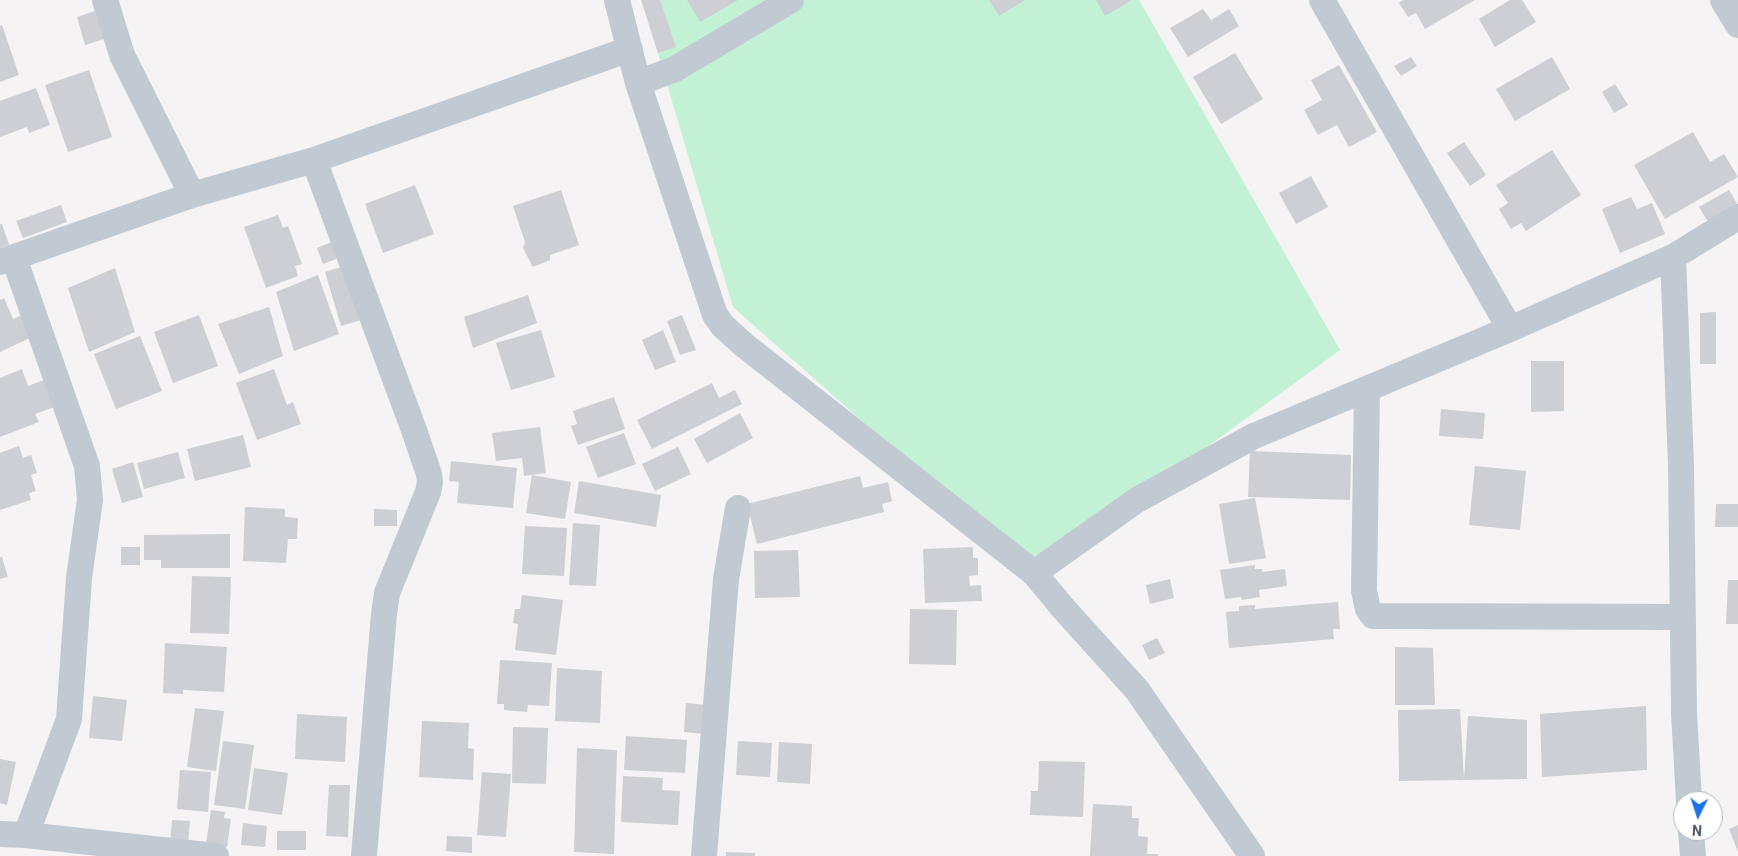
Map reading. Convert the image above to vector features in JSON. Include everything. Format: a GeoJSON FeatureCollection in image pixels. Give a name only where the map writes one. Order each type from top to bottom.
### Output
{"type":"FeatureCollection","features":[{"type":"Feature","properties":{"kind":"street"},"geometry":{"type":"LineString","coordinates":[[105,0],[122,55],[192,195]]}},
{"type":"Feature","properties":{"kind":"street"},"geometry":{"type":"LineString","coordinates":[[617,0],[638,83],[715,315],[723,326],[759,357],[1034,573],[1137,690],[1252,856]]}},
{"type":"Feature","properties":{"kind":"street"},"geometry":{"type":"LineString","coordinates":[[638,83],[675,69],[792,0]]}},
{"type":"Feature","properties":{"kind":"street"},"geometry":{"type":"LineString","coordinates":[[1322,0],[1510,329]]}},
{"type":"Feature","properties":{"kind":"street"},"geometry":{"type":"LineString","coordinates":[[1723,0],[1738,25]]}},
{"type":"Feature","properties":{"kind":"street"},"geometry":{"type":"LineString","coordinates":[[26,835],[69,719],[79,578],[90,500],[87,466],[7,260],[192,195],[314,160],[630,49]]}},
{"type":"Feature","properties":{"kind":"street"},"geometry":{"type":"LineString","coordinates":[[314,160],[414,430],[430,482],[428,492],[387,593],[364,856]]}},
{"type":"Feature","properties":{"kind":"street"},"geometry":{"type":"LineString","coordinates":[[1034,573],[1137,500],[1254,436],[1510,329],[1673,257],[1738,216]]}},
{"type":"Feature","properties":{"kind":"street"},"geometry":{"type":"LineString","coordinates":[[1673,257],[1681,466],[1684,713],[1689,791]]}},
{"type":"Feature","properties":{"kind":"street"},"geometry":{"type":"LineString","coordinates":[[1367,389],[1364,591],[1368,609],[1373,616],[1683,617]]}},
{"type":"Feature","properties":{"kind":"street"},"geometry":{"type":"LineString","coordinates":[[704,856],[726,579],[738,508]]}},
{"type":"Feature","properties":{"kind":"street"},"geometry":{"type":"LineString","coordinates":[[0,834],[26,835],[216,856]]}},
{"type":"Feature","properties":{"kind":"street"},"geometry":{"type":"LineString","coordinates":[[1692,841],[1693,856]]}},
{"type":"Feature","properties":{"kind":"green space"},"geometry":{"type":"Polygon","coordinates":[[[642,0],[1139,0],[1340,350],[1034,573],[733,307],[642,0]]]}},
{"type":"Feature","properties":{"kind":"building"},"geometry":{"type":"Polygon","coordinates":[[[641,0],[660,0],[676,47],[658,53],[641,0]]]}},
{"type":"Feature","properties":{"kind":"building"},"geometry":{"type":"Polygon","coordinates":[[[687,0],[738,0],[700,22],[687,0]]]}},
{"type":"Feature","properties":{"kind":"building"},"geometry":{"type":"Polygon","coordinates":[[[989,0],[1025,0],[999,16],[989,0]]]}},
{"type":"Feature","properties":{"kind":"building"},"geometry":{"type":"Polygon","coordinates":[[[1096,0],[1132,0],[1105,16],[1096,0]]]}},
{"type":"Feature","properties":{"kind":"building"},"geometry":{"type":"Polygon","coordinates":[[[1403,0],[1475,0],[1425,29],[1416,13],[1408,17],[1399,3],[1403,0]]]}},
{"type":"Feature","properties":{"kind":"building"},"geometry":{"type":"Polygon","coordinates":[[[1510,0],[1522,0],[1536,22],[1495,47],[1479,19],[1510,0]]]}},
{"type":"Feature","properties":{"kind":"building"},"geometry":{"type":"Polygon","coordinates":[[[1203,9],[1211,20],[1229,9],[1239,26],[1188,57],[1170,28],[1203,9]]]}},
{"type":"Feature","properties":{"kind":"building"},"geometry":{"type":"Polygon","coordinates":[[[95,11],[104,39],[85,45],[77,17],[95,11]]]}},
{"type":"Feature","properties":{"kind":"building"},"geometry":{"type":"Polygon","coordinates":[[[2,25],[19,75],[0,82],[0,26],[2,25]]]}},
{"type":"Feature","properties":{"kind":"building"},"geometry":{"type":"Polygon","coordinates":[[[1235,53],[1263,99],[1221,124],[1193,77],[1235,53]]]}},
{"type":"Feature","properties":{"kind":"building"},"geometry":{"type":"Polygon","coordinates":[[[1411,57],[1417,66],[1401,76],[1394,66],[1411,57]]]}},
{"type":"Feature","properties":{"kind":"building"},"geometry":{"type":"Polygon","coordinates":[[[1552,57],[1570,89],[1515,121],[1496,89],[1552,57]]]}},
{"type":"Feature","properties":{"kind":"building"},"geometry":{"type":"Polygon","coordinates":[[[1339,65],[1377,132],[1349,147],[1337,125],[1318,135],[1304,110],[1322,100],[1311,80],[1339,65]]]}},
{"type":"Feature","properties":{"kind":"building"},"geometry":{"type":"Polygon","coordinates":[[[89,70],[112,137],[68,152],[45,85],[89,70]]]}},
{"type":"Feature","properties":{"kind":"building"},"geometry":{"type":"Polygon","coordinates":[[[1615,84],[1628,105],[1614,113],[1602,92],[1615,84]]]}},
{"type":"Feature","properties":{"kind":"building"},"geometry":{"type":"Polygon","coordinates":[[[36,88],[50,125],[29,133],[27,127],[0,137],[0,101],[36,88]]]}},
{"type":"Feature","properties":{"kind":"building"},"geometry":{"type":"Polygon","coordinates":[[[1693,132],[1710,162],[1724,154],[1738,177],[1665,219],[1634,165],[1693,132]]]}},
{"type":"Feature","properties":{"kind":"building"},"geometry":{"type":"Polygon","coordinates":[[[1464,142],[1486,175],[1470,186],[1447,153],[1464,142]]]}},
{"type":"Feature","properties":{"kind":"building"},"geometry":{"type":"Polygon","coordinates":[[[1552,150],[1581,195],[1526,231],[1521,223],[1511,229],[1499,209],[1508,203],[1496,185],[1552,150]]]}},
{"type":"Feature","properties":{"kind":"building"},"geometry":{"type":"Polygon","coordinates":[[[1311,176],[1328,207],[1296,224],[1279,193],[1311,176]]]}},
{"type":"Feature","properties":{"kind":"building"},"geometry":{"type":"Polygon","coordinates":[[[415,185],[434,234],[383,253],[365,204],[415,185]]]}},
{"type":"Feature","properties":{"kind":"building"},"geometry":{"type":"Polygon","coordinates":[[[561,190],[579,245],[550,255],[550,260],[533,267],[523,248],[525,242],[513,206],[561,190]]]}},
{"type":"Feature","properties":{"kind":"building"},"geometry":{"type":"Polygon","coordinates":[[[1729,190],[1738,205],[1711,227],[1699,207],[1729,190]]]}},
{"type":"Feature","properties":{"kind":"building"},"geometry":{"type":"Polygon","coordinates":[[[1631,197],[1637,209],[1652,203],[1665,234],[1620,253],[1602,209],[1631,197]]]}},
{"type":"Feature","properties":{"kind":"building"},"geometry":{"type":"Polygon","coordinates":[[[61,205],[67,222],[23,238],[16,221],[61,205]]]}},
{"type":"Feature","properties":{"kind":"building"},"geometry":{"type":"Polygon","coordinates":[[[278,215],[283,228],[288,226],[302,264],[295,266],[298,276],[266,288],[244,227],[278,215]]]}},
{"type":"Feature","properties":{"kind":"building"},"geometry":{"type":"Polygon","coordinates":[[[0,224],[2,224],[9,245],[0,248],[0,224]]]}},
{"type":"Feature","properties":{"kind":"building"},"geometry":{"type":"Polygon","coordinates":[[[334,241],[341,257],[323,264],[317,248],[334,241]]]}},
{"type":"Feature","properties":{"kind":"building"},"geometry":{"type":"Polygon","coordinates":[[[344,266],[361,320],[341,326],[325,272],[344,266]]]}},
{"type":"Feature","properties":{"kind":"building"},"geometry":{"type":"Polygon","coordinates":[[[115,268],[135,332],[89,352],[68,288],[115,268]]]}},
{"type":"Feature","properties":{"kind":"building"},"geometry":{"type":"Polygon","coordinates":[[[318,275],[339,334],[294,351],[276,292],[318,275]]]}},
{"type":"Feature","properties":{"kind":"building"},"geometry":{"type":"Polygon","coordinates":[[[528,295],[537,323],[473,348],[464,317],[528,295]]]}},
{"type":"Feature","properties":{"kind":"building"},"geometry":{"type":"Polygon","coordinates":[[[4,298],[13,319],[22,315],[32,337],[0,352],[0,300],[4,298]]]}},
{"type":"Feature","properties":{"kind":"building"},"geometry":{"type":"Polygon","coordinates":[[[269,307],[283,356],[239,374],[218,324],[269,307]]]}},
{"type":"Feature","properties":{"kind":"building"},"geometry":{"type":"Polygon","coordinates":[[[1716,312],[1716,364],[1700,364],[1700,313],[1716,312]]]}},
{"type":"Feature","properties":{"kind":"building"},"geometry":{"type":"Polygon","coordinates":[[[199,315],[218,366],[173,383],[154,332],[199,315]]]}},
{"type":"Feature","properties":{"kind":"building"},"geometry":{"type":"Polygon","coordinates":[[[682,315],[696,350],[680,355],[667,321],[682,315]]]}},
{"type":"Feature","properties":{"kind":"building"},"geometry":{"type":"Polygon","coordinates":[[[541,330],[555,377],[511,390],[496,343],[541,330]]]}},
{"type":"Feature","properties":{"kind":"building"},"geometry":{"type":"Polygon","coordinates":[[[663,330],[676,362],[655,370],[642,340],[663,330]]]}},
{"type":"Feature","properties":{"kind":"building"},"geometry":{"type":"Polygon","coordinates":[[[140,336],[162,391],[116,409],[94,354],[140,336]]]}},
{"type":"Feature","properties":{"kind":"building"},"geometry":{"type":"Polygon","coordinates":[[[1531,361],[1564,361],[1564,411],[1531,412],[1531,361]]]}},
{"type":"Feature","properties":{"kind":"building"},"geometry":{"type":"Polygon","coordinates":[[[22,369],[28,386],[47,379],[57,406],[35,414],[39,422],[0,437],[0,378],[22,369]]]}},
{"type":"Feature","properties":{"kind":"building"},"geometry":{"type":"Polygon","coordinates":[[[274,369],[287,405],[293,402],[301,424],[257,440],[236,383],[274,369]]]}},
{"type":"Feature","properties":{"kind":"building"},"geometry":{"type":"Polygon","coordinates":[[[712,383],[719,398],[735,390],[742,404],[652,449],[637,420],[712,383]]]}},
{"type":"Feature","properties":{"kind":"building"},"geometry":{"type":"Polygon","coordinates":[[[614,397],[625,429],[578,445],[571,426],[577,424],[573,411],[614,397]]]}},
{"type":"Feature","properties":{"kind":"building"},"geometry":{"type":"Polygon","coordinates":[[[1441,409],[1485,413],[1483,439],[1439,436],[1441,409]]]}},
{"type":"Feature","properties":{"kind":"building"},"geometry":{"type":"Polygon","coordinates":[[[740,413],[753,438],[707,463],[694,439],[740,413]]]}},
{"type":"Feature","properties":{"kind":"building"},"geometry":{"type":"Polygon","coordinates":[[[540,427],[546,473],[524,476],[522,458],[496,461],[492,433],[540,427]]]}},
{"type":"Feature","properties":{"kind":"building"},"geometry":{"type":"Polygon","coordinates":[[[624,433],[636,464],[598,478],[586,447],[624,433]]]}},
{"type":"Feature","properties":{"kind":"building"},"geometry":{"type":"Polygon","coordinates":[[[243,435],[251,467],[195,481],[187,449],[243,435]]]}},
{"type":"Feature","properties":{"kind":"building"},"geometry":{"type":"Polygon","coordinates":[[[19,446],[23,458],[31,455],[37,473],[31,475],[36,491],[29,493],[31,500],[0,510],[0,453],[19,446]]]}},
{"type":"Feature","properties":{"kind":"building"},"geometry":{"type":"Polygon","coordinates":[[[678,447],[691,474],[655,491],[642,464],[678,447]]]}},
{"type":"Feature","properties":{"kind":"building"},"geometry":{"type":"Polygon","coordinates":[[[1250,451],[1351,455],[1350,500],[1248,497],[1250,451]]]}},
{"type":"Feature","properties":{"kind":"building"},"geometry":{"type":"Polygon","coordinates":[[[178,452],[185,478],[144,489],[137,463],[178,452]]]}},
{"type":"Feature","properties":{"kind":"building"},"geometry":{"type":"Polygon","coordinates":[[[451,461],[517,468],[513,508],[457,503],[459,482],[449,481],[451,461]]]}},
{"type":"Feature","properties":{"kind":"building"},"geometry":{"type":"Polygon","coordinates":[[[133,462],[143,497],[122,503],[112,469],[133,462]]]}},
{"type":"Feature","properties":{"kind":"building"},"geometry":{"type":"Polygon","coordinates":[[[1475,466],[1526,471],[1520,530],[1469,525],[1475,466]]]}},
{"type":"Feature","properties":{"kind":"building"},"geometry":{"type":"Polygon","coordinates":[[[532,475],[571,482],[565,519],[526,513],[532,475]]]}},
{"type":"Feature","properties":{"kind":"building"},"geometry":{"type":"Polygon","coordinates":[[[860,476],[863,488],[888,482],[892,501],[882,504],[884,512],[757,544],[747,504],[860,476]]]}},
{"type":"Feature","properties":{"kind":"building"},"geometry":{"type":"Polygon","coordinates":[[[579,481],[661,495],[656,527],[574,513],[579,481]]]}},
{"type":"Feature","properties":{"kind":"building"},"geometry":{"type":"Polygon","coordinates":[[[1255,498],[1266,558],[1229,564],[1219,504],[1255,498]]]}},
{"type":"Feature","properties":{"kind":"building"},"geometry":{"type":"Polygon","coordinates":[[[1716,504],[1738,504],[1738,527],[1715,527],[1716,504]]]}},
{"type":"Feature","properties":{"kind":"building"},"geometry":{"type":"Polygon","coordinates":[[[245,507],[285,509],[285,517],[298,518],[297,539],[288,539],[286,563],[243,561],[245,507]]]}},
{"type":"Feature","properties":{"kind":"building"},"geometry":{"type":"Polygon","coordinates":[[[374,509],[397,510],[397,526],[374,526],[374,509]]]}},
{"type":"Feature","properties":{"kind":"building"},"geometry":{"type":"Polygon","coordinates":[[[573,523],[600,525],[596,586],[569,585],[573,523]]]}},
{"type":"Feature","properties":{"kind":"building"},"geometry":{"type":"Polygon","coordinates":[[[525,526],[567,528],[564,576],[522,574],[525,526]]]}},
{"type":"Feature","properties":{"kind":"building"},"geometry":{"type":"Polygon","coordinates":[[[230,534],[230,568],[161,568],[161,560],[144,560],[144,535],[230,534]]]}},
{"type":"Feature","properties":{"kind":"building"},"geometry":{"type":"Polygon","coordinates":[[[121,547],[140,547],[140,565],[121,565],[121,547]]]}},
{"type":"Feature","properties":{"kind":"building"},"geometry":{"type":"Polygon","coordinates":[[[973,547],[973,558],[978,558],[978,575],[969,576],[970,586],[981,585],[982,601],[925,603],[923,549],[973,547]]]}},
{"type":"Feature","properties":{"kind":"building"},"geometry":{"type":"Polygon","coordinates":[[[798,550],[800,597],[755,598],[754,551],[798,550]]]}},
{"type":"Feature","properties":{"kind":"building"},"geometry":{"type":"Polygon","coordinates":[[[0,557],[2,557],[8,577],[0,579],[0,557]]]}},
{"type":"Feature","properties":{"kind":"building"},"geometry":{"type":"Polygon","coordinates":[[[1255,565],[1255,569],[1262,569],[1262,572],[1285,569],[1287,586],[1259,590],[1260,597],[1242,600],[1241,597],[1225,599],[1220,570],[1255,565]]]}},
{"type":"Feature","properties":{"kind":"building"},"geometry":{"type":"Polygon","coordinates":[[[192,576],[231,577],[229,634],[190,633],[192,576]]]}},
{"type":"Feature","properties":{"kind":"building"},"geometry":{"type":"Polygon","coordinates":[[[1170,579],[1174,598],[1150,604],[1146,585],[1170,579]]]}},
{"type":"Feature","properties":{"kind":"building"},"geometry":{"type":"Polygon","coordinates":[[[1728,580],[1738,580],[1738,624],[1726,624],[1728,580]]]}},
{"type":"Feature","properties":{"kind":"building"},"geometry":{"type":"Polygon","coordinates":[[[522,595],[563,600],[556,655],[515,650],[518,624],[513,623],[515,609],[520,609],[522,595]]]}},
{"type":"Feature","properties":{"kind":"building"},"geometry":{"type":"Polygon","coordinates":[[[1338,602],[1340,629],[1333,629],[1334,639],[1229,648],[1226,612],[1239,611],[1239,606],[1255,605],[1255,609],[1338,602]]]}},
{"type":"Feature","properties":{"kind":"building"},"geometry":{"type":"Polygon","coordinates":[[[910,609],[957,610],[956,665],[909,664],[910,609]]]}},
{"type":"Feature","properties":{"kind":"building"},"geometry":{"type":"Polygon","coordinates":[[[1157,638],[1165,653],[1149,660],[1142,645],[1157,638]]]}},
{"type":"Feature","properties":{"kind":"building"},"geometry":{"type":"Polygon","coordinates":[[[165,643],[227,647],[224,692],[183,690],[183,694],[163,693],[165,643]]]}},
{"type":"Feature","properties":{"kind":"building"},"geometry":{"type":"Polygon","coordinates":[[[1395,647],[1433,648],[1435,705],[1395,705],[1395,647]]]}},
{"type":"Feature","properties":{"kind":"building"},"geometry":{"type":"Polygon","coordinates":[[[500,660],[552,663],[549,706],[528,705],[527,712],[504,710],[504,704],[497,704],[500,660]]]}},
{"type":"Feature","properties":{"kind":"building"},"geometry":{"type":"Polygon","coordinates":[[[557,668],[602,671],[600,723],[555,721],[557,668]]]}},
{"type":"Feature","properties":{"kind":"building"},"geometry":{"type":"Polygon","coordinates":[[[93,696],[127,700],[122,741],[89,738],[93,696]]]}},
{"type":"Feature","properties":{"kind":"building"},"geometry":{"type":"Polygon","coordinates":[[[686,703],[707,705],[704,734],[684,732],[686,703]]]}},
{"type":"Feature","properties":{"kind":"building"},"geometry":{"type":"Polygon","coordinates":[[[1646,706],[1647,770],[1542,777],[1540,714],[1646,706]]]}},
{"type":"Feature","properties":{"kind":"building"},"geometry":{"type":"Polygon","coordinates":[[[195,708],[224,711],[216,771],[187,767],[195,708]]]}},
{"type":"Feature","properties":{"kind":"building"},"geometry":{"type":"Polygon","coordinates":[[[1460,709],[1464,780],[1399,781],[1398,710],[1460,709]]]}},
{"type":"Feature","properties":{"kind":"building"},"geometry":{"type":"Polygon","coordinates":[[[297,714],[347,717],[345,762],[295,759],[297,714]]]}},
{"type":"Feature","properties":{"kind":"building"},"geometry":{"type":"Polygon","coordinates":[[[1468,716],[1527,720],[1527,779],[1464,780],[1468,716]]]}},
{"type":"Feature","properties":{"kind":"building"},"geometry":{"type":"Polygon","coordinates":[[[422,721],[469,723],[468,748],[474,749],[473,780],[419,777],[422,721]]]}},
{"type":"Feature","properties":{"kind":"building"},"geometry":{"type":"Polygon","coordinates":[[[513,727],[548,728],[546,784],[512,783],[513,727]]]}},
{"type":"Feature","properties":{"kind":"building"},"geometry":{"type":"Polygon","coordinates":[[[626,736],[687,740],[685,773],[624,770],[626,736]]]}},
{"type":"Feature","properties":{"kind":"building"},"geometry":{"type":"Polygon","coordinates":[[[223,741],[254,745],[245,809],[214,805],[223,741]]]}},
{"type":"Feature","properties":{"kind":"building"},"geometry":{"type":"Polygon","coordinates":[[[738,741],[772,743],[770,777],[736,775],[738,741]]]}},
{"type":"Feature","properties":{"kind":"building"},"geometry":{"type":"Polygon","coordinates":[[[779,742],[812,744],[810,784],[777,782],[779,742]]]}},
{"type":"Feature","properties":{"kind":"building"},"geometry":{"type":"Polygon","coordinates":[[[577,748],[617,750],[614,854],[574,852],[577,748]]]}},
{"type":"Feature","properties":{"kind":"building"},"geometry":{"type":"Polygon","coordinates":[[[0,759],[16,762],[7,805],[0,803],[0,759]]]}},
{"type":"Feature","properties":{"kind":"building"},"geometry":{"type":"Polygon","coordinates":[[[1039,761],[1085,762],[1083,817],[1030,815],[1031,791],[1038,791],[1039,761]]]}},
{"type":"Feature","properties":{"kind":"building"},"geometry":{"type":"Polygon","coordinates":[[[254,768],[288,773],[282,815],[248,810],[254,768]]]}},
{"type":"Feature","properties":{"kind":"building"},"geometry":{"type":"Polygon","coordinates":[[[180,770],[211,772],[208,812],[177,809],[180,770]]]}},
{"type":"Feature","properties":{"kind":"building"},"geometry":{"type":"Polygon","coordinates":[[[482,772],[511,774],[506,837],[477,835],[482,772]]]}},
{"type":"Feature","properties":{"kind":"building"},"geometry":{"type":"Polygon","coordinates":[[[623,776],[663,778],[662,790],[680,791],[678,825],[621,822],[623,776]]]}},
{"type":"Feature","properties":{"kind":"building"},"geometry":{"type":"Polygon","coordinates":[[[329,785],[350,785],[348,837],[326,836],[329,785]]]}},
{"type":"Feature","properties":{"kind":"building"},"geometry":{"type":"Polygon","coordinates":[[[1093,804],[1132,806],[1132,818],[1139,818],[1138,836],[1148,837],[1147,854],[1158,854],[1158,856],[1090,856],[1093,804]]]}},
{"type":"Feature","properties":{"kind":"building"},"geometry":{"type":"Polygon","coordinates":[[[211,810],[225,812],[224,818],[231,819],[227,847],[206,844],[211,810]]]}},
{"type":"Feature","properties":{"kind":"building"},"geometry":{"type":"Polygon","coordinates":[[[172,820],[190,821],[188,845],[170,844],[172,820]]]}},
{"type":"Feature","properties":{"kind":"building"},"geometry":{"type":"Polygon","coordinates":[[[243,823],[267,826],[265,847],[241,845],[243,823]]]}},
{"type":"Feature","properties":{"kind":"building"},"geometry":{"type":"Polygon","coordinates":[[[1738,825],[1738,852],[1729,829],[1738,825]]]}},
{"type":"Feature","properties":{"kind":"building"},"geometry":{"type":"Polygon","coordinates":[[[277,831],[306,831],[306,850],[277,850],[277,831]]]}},
{"type":"Feature","properties":{"kind":"building"},"geometry":{"type":"Polygon","coordinates":[[[447,836],[472,837],[472,853],[446,851],[447,836]]]}},
{"type":"Feature","properties":{"kind":"building"},"geometry":{"type":"Polygon","coordinates":[[[726,852],[755,853],[755,856],[726,856],[726,852]]]}}]}
